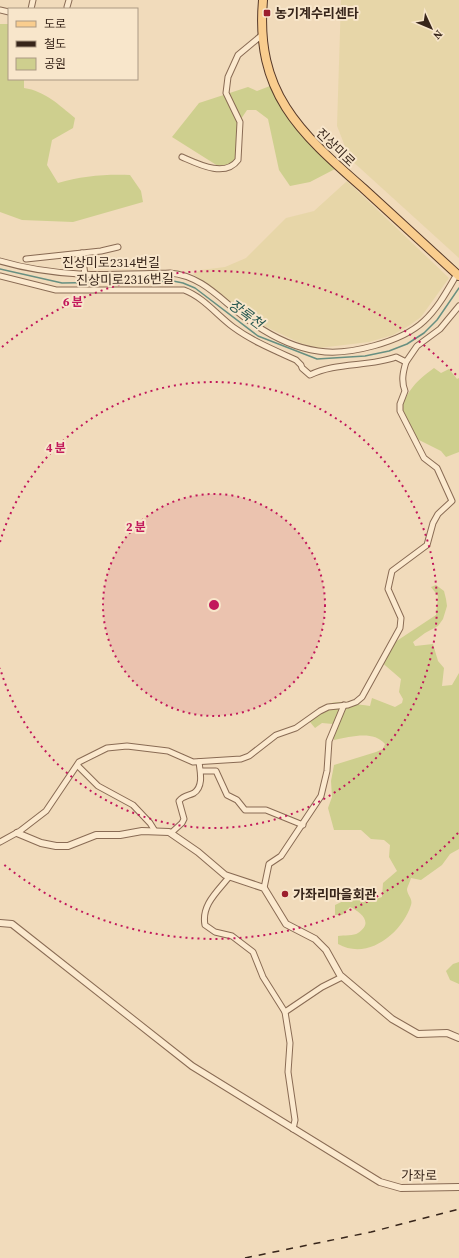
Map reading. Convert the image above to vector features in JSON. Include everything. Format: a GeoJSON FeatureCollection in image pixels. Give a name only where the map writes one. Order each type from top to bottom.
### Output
{"type":"FeatureCollection","features":[{"type":"Feature","properties":{"kind":"main road","name":"진상미로"},"geometry":{"type":"LineString","coordinates":[[264,0],[262,35],[266,63],[275,87],[287,109],[305,133],[348,176],[458,275]]}},
{"type":"Feature","properties":{"kind":"street"},"geometry":{"type":"LineString","coordinates":[[67,7],[69,0]]}},
{"type":"Feature","properties":{"kind":"street"},"geometry":{"type":"LineString","coordinates":[[182,157],[210,169],[230,167],[238,160],[240,122],[226,94],[228,77],[238,55],[262,35]]}},
{"type":"Feature","properties":{"kind":"street"},"geometry":{"type":"LineString","coordinates":[[26,259],[101,251],[118,247]]}},
{"type":"Feature","properties":{"kind":"street"},"geometry":{"type":"LineString","coordinates":[[82,253],[84,275]]}},
{"type":"Feature","properties":{"kind":"street","name":"진상미로2314번길"},"geometry":{"type":"LineString","coordinates":[[0,261],[45,272],[84,275],[170,273],[186,275],[202,283],[240,314],[263,330],[294,344],[313,350],[327,352],[381,344],[407,333],[430,315],[458,275]]}},
{"type":"Feature","properties":{"kind":"street","name":"진상미로2316번길"},"geometry":{"type":"LineString","coordinates":[[0,276],[56,290],[184,290],[194,295],[233,327],[252,339],[299,362],[302,368],[310,375],[316,372],[378,362],[396,357],[406,362]]}},
{"type":"Feature","properties":{"kind":"street"},"geometry":{"type":"LineString","coordinates":[[0,842],[17,833],[46,811],[78,766],[79,762],[107,748],[128,746],[168,751],[185,760],[200,762],[241,759],[249,756],[276,735],[296,728],[320,711],[328,707],[356,702],[362,697],[400,628],[401,618],[388,589],[392,571],[427,545],[433,523],[438,514],[452,500],[437,468],[424,458],[400,411],[400,404],[405,391],[403,374],[406,362],[418,346],[440,329],[459,306]]}},
{"type":"Feature","properties":{"kind":"street"},"geometry":{"type":"LineString","coordinates":[[264,888],[269,864],[281,856],[321,796],[327,771],[329,741],[344,705]]}},
{"type":"Feature","properties":{"kind":"street"},"geometry":{"type":"LineString","coordinates":[[171,833],[182,823],[184,819],[179,801],[186,795],[194,793],[200,784],[200,762]]}},
{"type":"Feature","properties":{"kind":"street"},"geometry":{"type":"LineString","coordinates":[[78,766],[98,786],[133,805],[150,823],[155,831]]}},
{"type":"Feature","properties":{"kind":"street"},"geometry":{"type":"LineString","coordinates":[[201,771],[216,771],[227,795],[237,800],[245,810],[266,810],[303,825]]}},
{"type":"Feature","properties":{"kind":"street"},"geometry":{"type":"LineString","coordinates":[[17,833],[41,843],[56,846],[68,846],[96,835],[120,835],[129,832],[155,831],[171,833],[229,877],[264,888],[286,924],[315,939],[326,950],[342,977],[392,1019],[418,1034],[447,1033],[459,1038]]}},
{"type":"Feature","properties":{"kind":"street"},"geometry":{"type":"LineString","coordinates":[[229,877],[208,905],[203,918],[205,925],[215,932],[232,936],[252,952],[262,976],[285,1012],[290,1044],[288,1072],[295,1120],[293,1129]]}},
{"type":"Feature","properties":{"kind":"street","name":"가좌로"},"geometry":{"type":"LineString","coordinates":[[0,923],[12,924],[192,1066],[380,1182],[401,1188],[459,1187]]}},
{"type":"Feature","properties":{"kind":"street"},"geometry":{"type":"LineString","coordinates":[[285,1012],[318,990],[342,977]]}},
{"type":"Feature","properties":{"kind":"shaded area"},"geometry":{"type":"Polygon","coordinates":[[[341,0],[459,0],[459,258],[350,159],[337,126],[341,0]]]}},
{"type":"Feature","properties":{"kind":"shaded area"},"geometry":{"type":"Polygon","coordinates":[[[347,181],[449,278],[421,317],[410,325],[393,335],[369,342],[319,348],[300,343],[258,323],[193,274],[201,270],[225,267],[246,258],[286,218],[314,211],[347,181]]]}},
{"type":"Feature","properties":{"kind":"green space"},"geometry":{"type":"Polygon","coordinates":[[[0,24],[8,24],[8,80],[24,80],[24,88],[45,95],[75,118],[73,128],[52,140],[47,165],[58,183],[94,176],[130,175],[141,191],[143,202],[73,222],[22,220],[0,212],[0,24]]]}},
{"type":"Feature","properties":{"kind":"green space"},"geometry":{"type":"Polygon","coordinates":[[[270,86],[286,115],[306,139],[335,169],[310,182],[290,186],[279,170],[268,119],[256,110],[247,110],[237,125],[237,158],[231,164],[218,166],[172,137],[199,103],[248,87],[257,91],[270,86]]]}},
{"type":"Feature","properties":{"kind":"green space"},"geometry":{"type":"Polygon","coordinates":[[[434,368],[441,373],[449,369],[457,379],[459,378],[459,452],[446,457],[441,451],[417,439],[400,411],[413,386],[434,368]]]}},
{"type":"Feature","properties":{"kind":"green space"},"geometry":{"type":"Polygon","coordinates":[[[436,585],[444,591],[446,599],[447,606],[443,619],[438,626],[413,642],[415,646],[433,644],[438,661],[444,668],[442,686],[452,685],[459,673],[459,849],[450,854],[442,865],[421,880],[411,878],[407,890],[411,905],[407,915],[392,934],[372,947],[361,949],[349,948],[338,944],[338,936],[356,934],[363,929],[365,925],[364,918],[350,907],[342,915],[335,915],[335,905],[356,895],[373,900],[382,897],[383,883],[397,871],[389,857],[390,845],[384,840],[371,839],[361,830],[334,830],[328,808],[332,797],[331,781],[334,765],[376,752],[383,749],[385,744],[374,737],[368,736],[354,736],[334,740],[333,724],[322,723],[315,728],[310,722],[311,714],[327,705],[339,702],[370,706],[372,698],[395,707],[402,703],[403,699],[399,692],[401,679],[379,660],[386,648],[436,615],[438,596],[431,587],[436,585]]]}},
{"type":"Feature","properties":{"kind":"green space"},"geometry":{"type":"Polygon","coordinates":[[[459,962],[459,984],[450,980],[446,971],[453,964],[459,962]]]}},
{"type":"Feature","properties":{"kind":"waterway","name":"장록천"},"geometry":{"type":"LineString","coordinates":[[0,269],[62,283],[173,281],[183,283],[195,288],[258,336],[317,359],[365,356],[389,351],[407,344],[424,333],[437,320],[459,288]]}},
{"type":"Feature","properties":{"kind":"railway"},"geometry":{"type":"LineString","coordinates":[[245,1258],[371,1232],[459,1209]]}},
{"type":"Feature","properties":{"kind":"place","name":"농기계수리센타"},"geometry":{"type":"Point","coordinates":[267,13]}},
{"type":"Feature","properties":{"kind":"place","name":"가좌리마을회관"},"geometry":{"type":"Point","coordinates":[285,894]}}]}
